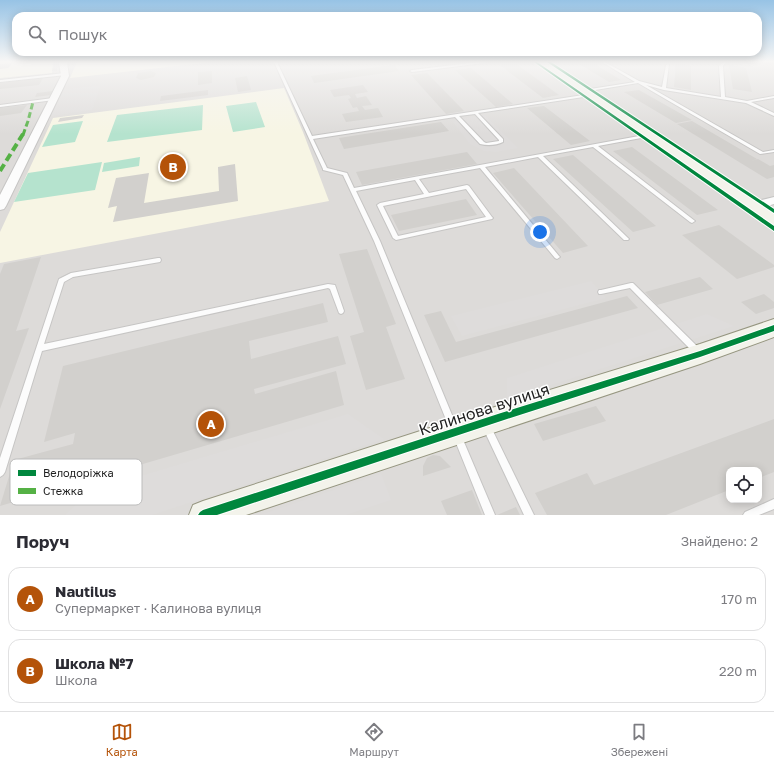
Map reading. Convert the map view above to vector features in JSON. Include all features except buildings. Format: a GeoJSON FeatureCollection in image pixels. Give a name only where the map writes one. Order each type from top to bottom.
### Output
{"type":"FeatureCollection","features":[{"type":"Feature","properties":{"kind":"street"},"geometry":{"type":"LineString","coordinates":[[0,206],[59,86]]}},
{"type":"Feature","properties":{"kind":"street"},"geometry":{"type":"LineString","coordinates":[[577,86],[774,220]]}},
{"type":"Feature","properties":{"kind":"street"},"geometry":{"type":"LineString","coordinates":[[753,206],[774,200]]}},
{"type":"Feature","properties":{"kind":"street","name":"Калинова вулиця"},"geometry":{"type":"LineString","coordinates":[[203,515],[455,432],[700,354],[774,328]]}},
{"type":"Feature","properties":{"kind":"lane"},"geometry":{"type":"LineString","coordinates":[[286,86],[325,168],[345,174],[353,190],[377,241],[490,515]]}},
{"type":"Feature","properties":{"kind":"lane"},"geometry":{"type":"LineString","coordinates":[[310,138],[476,113],[620,86]]}},
{"type":"Feature","properties":{"kind":"lane"},"geometry":{"type":"LineString","coordinates":[[646,86],[762,153],[774,150]]}},
{"type":"Feature","properties":{"kind":"lane"},"geometry":{"type":"LineString","coordinates":[[653,86],[747,102],[774,115]]}},
{"type":"Feature","properties":{"kind":"lane"},"geometry":{"type":"LineString","coordinates":[[722,86],[723,98]]}},
{"type":"Feature","properties":{"kind":"lane"},"geometry":{"type":"LineString","coordinates":[[747,102],[774,97]]}},
{"type":"Feature","properties":{"kind":"lane"},"geometry":{"type":"LineString","coordinates":[[0,106],[53,99]]}},
{"type":"Feature","properties":{"kind":"lane"},"geometry":{"type":"LineString","coordinates":[[456,116],[482,143],[486,144],[501,142],[501,140],[476,113]]}},
{"type":"Feature","properties":{"kind":"lane"},"geometry":{"type":"LineString","coordinates":[[353,190],[650,135]]}},
{"type":"Feature","properties":{"kind":"lane"},"geometry":{"type":"LineString","coordinates":[[595,146],[692,221]]}},
{"type":"Feature","properties":{"kind":"lane"},"geometry":{"type":"LineString","coordinates":[[540,156],[626,239]]}},
{"type":"Feature","properties":{"kind":"lane"},"geometry":{"type":"LineString","coordinates":[[482,167],[557,257]]}},
{"type":"Feature","properties":{"kind":"lane"},"geometry":{"type":"LineString","coordinates":[[416,178],[427,195]]}},
{"type":"Feature","properties":{"kind":"lane"},"geometry":{"type":"LineString","coordinates":[[467,187],[490,218],[396,238],[380,205],[427,195],[467,187]]}},
{"type":"Feature","properties":{"kind":"lane"},"geometry":{"type":"LineString","coordinates":[[0,472],[41,348],[61,281],[65,277],[158,260]]}},
{"type":"Feature","properties":{"kind":"lane"},"geometry":{"type":"LineString","coordinates":[[601,292],[631,285],[700,354]]}},
{"type":"Feature","properties":{"kind":"lane"},"geometry":{"type":"LineString","coordinates":[[41,348],[328,286],[334,287],[341,311]]}},
{"type":"Feature","properties":{"kind":"lane"},"geometry":{"type":"LineString","coordinates":[[484,423],[529,515]]}},
{"type":"Feature","properties":{"kind":"lane"},"geometry":{"type":"LineString","coordinates":[[748,515],[761,513],[774,504]]}},
{"type":"Feature","properties":{"kind":"shaded area"},"geometry":{"type":"Polygon","coordinates":[[[0,86],[774,86],[774,515],[0,515],[0,86]]]}},
{"type":"Feature","properties":{"kind":"shaded area"},"geometry":{"type":"Polygon","coordinates":[[[101,86],[92,110],[51,116],[64,89],[101,86]]]}},
{"type":"Feature","properties":{"kind":"shaded area"},"geometry":{"type":"Polygon","coordinates":[[[284,88],[303,132],[329,201],[0,263],[0,232],[53,118],[284,88]]]}},
{"type":"Feature","properties":{"kind":"shaded area"},"geometry":{"type":"Polygon","coordinates":[[[485,115],[518,148],[496,152],[484,151],[470,144],[453,122],[455,120],[485,115]]]}},
{"type":"Feature","properties":{"kind":"shaded area"},"geometry":{"type":"Polygon","coordinates":[[[591,281],[606,298],[462,336],[451,316],[591,281]]]}},
{"type":"Feature","properties":{"kind":"shaded area"},"geometry":{"type":"Polygon","coordinates":[[[707,314],[734,326],[507,399],[507,378],[707,314]]]}},
{"type":"Feature","properties":{"kind":"shaded area"},"geometry":{"type":"Polygon","coordinates":[[[348,414],[384,439],[152,515],[65,515],[76,505],[142,505],[142,476],[348,414]]]}},
{"type":"Feature","properties":{"kind":"shaded area"},"geometry":{"type":"Polygon","coordinates":[[[381,474],[391,500],[346,515],[260,515],[381,474]]]}},
{"type":"Feature","properties":{"kind":"green space"},"geometry":{"type":"Polygon","coordinates":[[[256,102],[265,127],[233,132],[226,106],[256,102]]]}},
{"type":"Feature","properties":{"kind":"green space"},"geometry":{"type":"Polygon","coordinates":[[[203,105],[202,130],[107,142],[117,115],[203,105]]]}},
{"type":"Feature","properties":{"kind":"green space"},"geometry":{"type":"Polygon","coordinates":[[[83,121],[75,142],[42,147],[53,125],[83,121]]]}},
{"type":"Feature","properties":{"kind":"green space"},"geometry":{"type":"Polygon","coordinates":[[[140,157],[139,166],[102,172],[104,163],[140,157]]]}},
{"type":"Feature","properties":{"kind":"green space"},"geometry":{"type":"Polygon","coordinates":[[[102,162],[95,190],[14,202],[28,173],[102,162]]]}},
{"type":"Feature","properties":{"kind":"marked path"},"geometry":{"type":"LineString","coordinates":[[0,171],[25,130],[33,102]]}},
{"type":"Feature","properties":{"kind":"cycle path"},"geometry":{"type":"LineString","coordinates":[[569,86],[774,229]]}},
{"type":"Feature","properties":{"kind":"cycle path"},"geometry":{"type":"LineString","coordinates":[[585,86],[774,211]]}},
{"type":"Feature","properties":{"kind":"cycle path"},"geometry":{"type":"LineString","coordinates":[[203,515],[501,417],[700,354],[774,328]]}},
{"type":"Feature","properties":{"kind":"place","name":"Школа №7"},"geometry":{"type":"Point","coordinates":[173,167]}},
{"type":"Feature","properties":{"kind":"place","name":"Nautilus"},"geometry":{"type":"Point","coordinates":[211,424]}}]}
